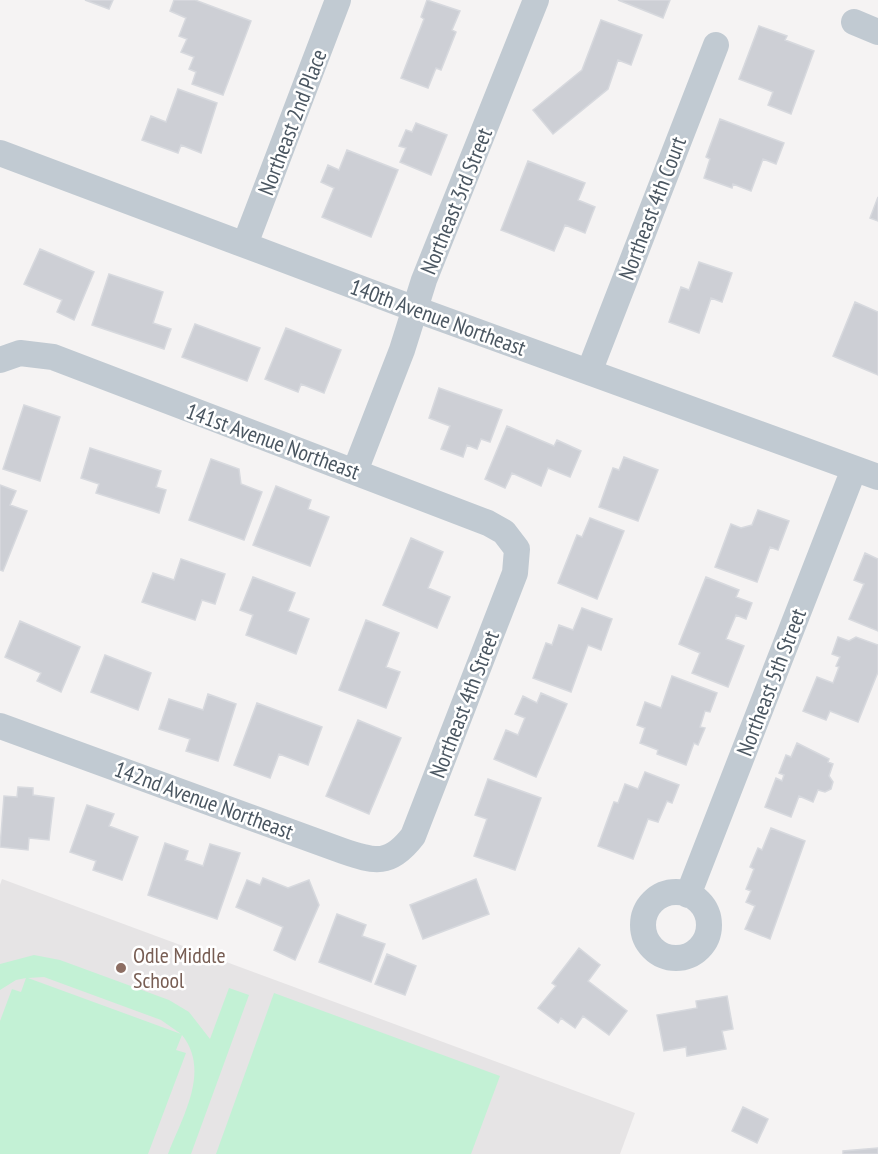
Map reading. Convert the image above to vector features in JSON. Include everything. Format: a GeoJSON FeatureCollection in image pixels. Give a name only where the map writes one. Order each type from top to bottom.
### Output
{"type":"FeatureCollection","features":[{"type":"Feature","properties":{"kind":"street","name":"Northeast 2nd Place"},"geometry":{"type":"LineString","coordinates":[[245,244],[338,0]]}},
{"type":"Feature","properties":{"kind":"street","name":"Northeast 3rd Street"},"geometry":{"type":"LineString","coordinates":[[355,471],[415,309],[536,0]]}},
{"type":"Feature","properties":{"kind":"street"},"geometry":{"type":"LineString","coordinates":[[854,22],[878,32]]}},
{"type":"Feature","properties":{"kind":"street","name":"Northeast 4th Court"},"geometry":{"type":"LineString","coordinates":[[589,372],[716,45]]}},
{"type":"Feature","properties":{"kind":"street","name":"140th Avenue Northeast"},"geometry":{"type":"LineString","coordinates":[[0,153],[415,309],[866,473]]}},
{"type":"Feature","properties":{"kind":"street","name":"141st Avenue Northeast"},"geometry":{"type":"LineString","coordinates":[[4,358],[20,353],[52,357],[355,471],[504,531],[518,549],[517,560]]}},
{"type":"Feature","properties":{"kind":"street","name":"Northeast 5th Street"},"geometry":{"type":"LineString","coordinates":[[688,895],[866,473]]}},
{"type":"Feature","properties":{"kind":"street","name":"Northeast 4th Street"},"geometry":{"type":"LineString","coordinates":[[405,845],[413,836],[515,573],[517,560]]}},
{"type":"Feature","properties":{"kind":"street","name":"142nd Avenue Northeast"},"geometry":{"type":"LineString","coordinates":[[0,726],[365,858],[376,861],[386,859],[405,845]]}},
{"type":"Feature","properties":{"kind":"shaded area","name":"Odle Middle School"},"geometry":{"type":"Polygon","coordinates":[[[2,879],[635,1113],[620,1154],[0,1154],[0,885],[2,879]]]}},
{"type":"Feature","properties":{"kind":"green space"},"geometry":{"type":"Polygon","coordinates":[[[34,955],[60,960],[169,1000],[189,1012],[210,1039],[229,988],[249,995],[191,1154],[168,1154],[186,1110],[194,1079],[194,1064],[190,1049],[182,1035],[176,1050],[186,1053],[148,1154],[0,1154],[0,1021],[12,989],[21,992],[26,978],[16,980],[0,990],[0,964],[34,955]],[[44,977],[28,978],[181,1034],[161,1020],[44,977]]]}},
{"type":"Feature","properties":{"kind":"green space"},"geometry":{"type":"Polygon","coordinates":[[[274,993],[500,1076],[471,1154],[216,1154],[274,993]]]}},
{"type":"Feature","properties":{"kind":"building"},"geometry":{"type":"Polygon","coordinates":[[[85,0],[113,0],[109,9],[85,0]]]}},
{"type":"Feature","properties":{"kind":"building"},"geometry":{"type":"Polygon","coordinates":[[[174,0],[195,0],[251,21],[223,95],[192,84],[196,72],[189,69],[194,57],[181,52],[187,39],[179,36],[186,18],[170,11],[174,0]]]}},
{"type":"Feature","properties":{"kind":"building"},"geometry":{"type":"Polygon","coordinates":[[[427,0],[460,11],[452,30],[456,32],[441,70],[436,68],[428,88],[401,78],[424,19],[421,17],[427,0]]]}},
{"type":"Feature","properties":{"kind":"building"},"geometry":{"type":"Polygon","coordinates":[[[618,0],[670,0],[663,18],[618,0]]]}},
{"type":"Feature","properties":{"kind":"building"},"geometry":{"type":"Polygon","coordinates":[[[601,20],[642,35],[631,65],[618,60],[608,89],[553,134],[533,110],[582,70],[601,20]]]}},
{"type":"Feature","properties":{"kind":"building"},"geometry":{"type":"Polygon","coordinates":[[[759,26],[787,36],[785,40],[814,51],[791,114],[768,105],[773,92],[739,79],[759,26]]]}},
{"type":"Feature","properties":{"kind":"building"},"geometry":{"type":"Polygon","coordinates":[[[178,89],[217,103],[201,153],[181,145],[178,153],[142,140],[151,116],[166,122],[178,89]]]}},
{"type":"Feature","properties":{"kind":"building"},"geometry":{"type":"Polygon","coordinates":[[[720,119],[784,143],[776,164],[763,159],[751,191],[733,184],[732,188],[704,178],[710,159],[706,157],[720,119]]]}},
{"type":"Feature","properties":{"kind":"building"},"geometry":{"type":"Polygon","coordinates":[[[416,123],[447,135],[431,175],[400,162],[406,148],[399,146],[406,130],[412,132],[416,123]]]}},
{"type":"Feature","properties":{"kind":"building"},"geometry":{"type":"Polygon","coordinates":[[[347,150],[398,170],[371,237],[322,217],[334,188],[321,182],[328,165],[339,170],[347,150]]]}},
{"type":"Feature","properties":{"kind":"building"},"geometry":{"type":"Polygon","coordinates":[[[528,161],[585,183],[578,200],[595,207],[585,233],[565,225],[554,251],[501,230],[528,161]]]}},
{"type":"Feature","properties":{"kind":"building"},"geometry":{"type":"Polygon","coordinates":[[[878,197],[878,221],[870,218],[878,197]]]}},
{"type":"Feature","properties":{"kind":"building"},"geometry":{"type":"Polygon","coordinates":[[[40,249],[94,272],[74,320],[57,312],[62,300],[24,284],[40,249]]]}},
{"type":"Feature","properties":{"kind":"building"},"geometry":{"type":"Polygon","coordinates":[[[699,262],[732,273],[722,302],[711,298],[699,333],[669,322],[681,287],[689,290],[699,262]]]}},
{"type":"Feature","properties":{"kind":"building"},"geometry":{"type":"Polygon","coordinates":[[[109,274],[163,292],[153,323],[171,329],[164,349],[92,325],[109,274]]]}},
{"type":"Feature","properties":{"kind":"building"},"geometry":{"type":"Polygon","coordinates":[[[855,302],[878,312],[878,375],[833,356],[855,302]]]}},
{"type":"Feature","properties":{"kind":"building"},"geometry":{"type":"Polygon","coordinates":[[[195,324],[260,348],[247,381],[182,357],[195,324]]]}},
{"type":"Feature","properties":{"kind":"building"},"geometry":{"type":"Polygon","coordinates":[[[286,328],[341,350],[324,393],[301,384],[298,392],[265,379],[286,328]]]}},
{"type":"Feature","properties":{"kind":"building"},"geometry":{"type":"Polygon","coordinates":[[[439,388],[502,410],[490,442],[481,439],[477,449],[467,445],[463,457],[441,449],[450,426],[429,418],[439,388]]]}},
{"type":"Feature","properties":{"kind":"building"},"geometry":{"type":"Polygon","coordinates":[[[24,405],[60,417],[40,481],[3,469],[24,405]]]}},
{"type":"Feature","properties":{"kind":"building"},"geometry":{"type":"Polygon","coordinates":[[[507,426],[554,446],[557,440],[581,451],[570,477],[548,468],[541,486],[512,473],[505,488],[485,479],[507,426]]]}},
{"type":"Feature","properties":{"kind":"building"},"geometry":{"type":"Polygon","coordinates":[[[90,448],[161,471],[156,487],[166,490],[159,513],[96,493],[99,484],[81,478],[90,448]]]}},
{"type":"Feature","properties":{"kind":"building"},"geometry":{"type":"Polygon","coordinates":[[[624,457],[658,470],[638,521],[599,507],[613,468],[619,470],[624,457]]]}},
{"type":"Feature","properties":{"kind":"building"},"geometry":{"type":"Polygon","coordinates":[[[211,459],[239,469],[241,484],[262,492],[244,540],[189,520],[211,459]]]}},
{"type":"Feature","properties":{"kind":"building"},"geometry":{"type":"Polygon","coordinates":[[[0,485],[16,491],[10,505],[27,511],[3,571],[0,570],[0,485]]]}},
{"type":"Feature","properties":{"kind":"building"},"geometry":{"type":"Polygon","coordinates":[[[276,486],[311,500],[308,509],[329,517],[310,566],[253,545],[276,486]]]}},
{"type":"Feature","properties":{"kind":"building"},"geometry":{"type":"Polygon","coordinates":[[[758,510],[789,521],[778,550],[770,547],[757,582],[715,567],[731,524],[741,528],[752,525],[758,510]]]}},
{"type":"Feature","properties":{"kind":"building"},"geometry":{"type":"Polygon","coordinates":[[[590,518],[624,531],[597,599],[558,583],[577,535],[582,537],[590,518]]]}},
{"type":"Feature","properties":{"kind":"building"},"geometry":{"type":"Polygon","coordinates":[[[411,538],[443,552],[428,588],[450,597],[437,628],[383,605],[411,538]]]}},
{"type":"Feature","properties":{"kind":"building"},"geometry":{"type":"Polygon","coordinates":[[[865,553],[878,559],[878,631],[849,619],[864,584],[854,580],[865,553]]]}},
{"type":"Feature","properties":{"kind":"building"},"geometry":{"type":"Polygon","coordinates":[[[181,559],[225,574],[215,604],[202,600],[195,620],[142,602],[153,573],[174,580],[181,559]]]}},
{"type":"Feature","properties":{"kind":"building"},"geometry":{"type":"Polygon","coordinates":[[[253,577],[295,593],[288,611],[309,619],[296,654],[246,635],[253,615],[240,610],[253,577]]]}},
{"type":"Feature","properties":{"kind":"building"},"geometry":{"type":"Polygon","coordinates":[[[706,577],[739,590],[736,597],[752,603],[746,619],[736,615],[726,639],[744,646],[728,687],[692,673],[700,653],[679,644],[706,577]]]}},
{"type":"Feature","properties":{"kind":"building"},"geometry":{"type":"Polygon","coordinates":[[[582,608],[612,619],[601,650],[588,645],[571,692],[533,678],[546,643],[552,645],[559,625],[573,630],[582,608]]]}},
{"type":"Feature","properties":{"kind":"building"},"geometry":{"type":"Polygon","coordinates":[[[366,620],[399,633],[386,667],[400,672],[386,708],[339,690],[366,620]]]}},
{"type":"Feature","properties":{"kind":"building"},"geometry":{"type":"Polygon","coordinates":[[[20,621],[80,647],[61,692],[37,681],[41,673],[5,657],[20,621]]]}},
{"type":"Feature","properties":{"kind":"building"},"geometry":{"type":"Polygon","coordinates":[[[838,637],[849,641],[856,637],[878,645],[878,672],[858,722],[830,711],[826,720],[803,711],[817,677],[833,683],[839,667],[836,666],[840,657],[832,654],[838,637]]]}},
{"type":"Feature","properties":{"kind":"building"},"geometry":{"type":"Polygon","coordinates":[[[105,655],[151,673],[138,710],[91,692],[105,655]]]}},
{"type":"Feature","properties":{"kind":"building"},"geometry":{"type":"Polygon","coordinates":[[[672,676],[717,693],[710,712],[705,711],[700,727],[705,728],[698,745],[694,743],[686,765],[657,754],[658,750],[640,743],[645,728],[637,725],[645,702],[661,708],[672,676]]]}},
{"type":"Feature","properties":{"kind":"building"},"geometry":{"type":"Polygon","coordinates":[[[541,693],[567,704],[536,777],[494,759],[506,730],[518,735],[525,718],[515,714],[523,696],[537,703],[541,693]]]}},
{"type":"Feature","properties":{"kind":"building"},"geometry":{"type":"Polygon","coordinates":[[[208,694],[236,704],[218,761],[186,751],[190,739],[159,729],[169,699],[203,710],[208,694]]]}},
{"type":"Feature","properties":{"kind":"building"},"geometry":{"type":"Polygon","coordinates":[[[257,703],[322,727],[308,765],[279,754],[270,778],[234,765],[257,703]]]}},
{"type":"Feature","properties":{"kind":"building"},"geometry":{"type":"Polygon","coordinates":[[[358,720],[401,738],[369,814],[326,796],[358,720]]]}},
{"type":"Feature","properties":{"kind":"building"},"geometry":{"type":"Polygon","coordinates":[[[797,743],[829,759],[828,762],[833,764],[829,776],[833,782],[831,789],[825,792],[818,790],[813,802],[799,796],[791,817],[765,807],[776,778],[782,781],[784,775],[779,773],[786,755],[791,757],[797,743]]]}},
{"type":"Feature","properties":{"kind":"building"},"geometry":{"type":"Polygon","coordinates":[[[645,772],[679,785],[672,803],[667,801],[658,822],[648,819],[633,859],[598,846],[614,802],[618,803],[625,784],[638,789],[645,772]]]}},
{"type":"Feature","properties":{"kind":"building"},"geometry":{"type":"Polygon","coordinates":[[[488,779],[541,798],[515,870],[474,856],[487,819],[475,815],[488,779]]]}},
{"type":"Feature","properties":{"kind":"building"},"geometry":{"type":"Polygon","coordinates":[[[18,787],[33,788],[33,795],[54,798],[49,840],[29,838],[28,850],[0,847],[4,796],[17,797],[18,787]]]}},
{"type":"Feature","properties":{"kind":"building"},"geometry":{"type":"Polygon","coordinates":[[[87,805],[114,814],[109,826],[138,837],[122,880],[93,870],[96,861],[70,852],[87,805]]]}},
{"type":"Feature","properties":{"kind":"building"},"geometry":{"type":"Polygon","coordinates":[[[771,828],[805,841],[770,939],[745,929],[755,906],[746,902],[751,891],[746,889],[754,869],[750,867],[758,848],[762,850],[771,828]]]}},
{"type":"Feature","properties":{"kind":"building"},"geometry":{"type":"Polygon","coordinates":[[[165,843],[188,851],[185,860],[203,866],[210,844],[240,853],[217,919],[148,895],[165,843]]]}},
{"type":"Feature","properties":{"kind":"building"},"geometry":{"type":"Polygon","coordinates":[[[263,878],[288,888],[309,880],[319,905],[295,960],[274,950],[283,927],[236,907],[247,880],[260,885],[263,878]]]}},
{"type":"Feature","properties":{"kind":"building"},"geometry":{"type":"Polygon","coordinates":[[[476,879],[489,914],[423,939],[410,905],[476,879]]]}},
{"type":"Feature","properties":{"kind":"building"},"geometry":{"type":"Polygon","coordinates":[[[337,914],[366,925],[362,936],[385,944],[371,982],[319,962],[337,914]]]}},
{"type":"Feature","properties":{"kind":"building"},"geometry":{"type":"Polygon","coordinates":[[[579,948],[600,965],[588,981],[627,1011],[609,1035],[583,1016],[575,1028],[561,1018],[558,1023],[538,1008],[556,986],[552,983],[579,948]]]}},
{"type":"Feature","properties":{"kind":"building"},"geometry":{"type":"Polygon","coordinates":[[[387,954],[416,966],[405,995],[375,984],[387,954]]]}},
{"type":"Feature","properties":{"kind":"building"},"geometry":{"type":"Polygon","coordinates":[[[727,996],[733,1029],[722,1031],[726,1049],[687,1056],[686,1047],[664,1051],[657,1015],[697,1008],[696,1001],[727,996]]]}},
{"type":"Feature","properties":{"kind":"building"},"geometry":{"type":"Polygon","coordinates":[[[743,1107],[768,1119],[757,1143],[732,1131],[743,1107]]]}},
{"type":"Feature","properties":{"kind":"building"},"geometry":{"type":"Polygon","coordinates":[[[878,1148],[878,1154],[843,1154],[843,1151],[878,1148]]]}},
{"type":"Feature","properties":{"kind":"place","name":"Odle Middle School"},"geometry":{"type":"Point","coordinates":[121,968]}}]}
